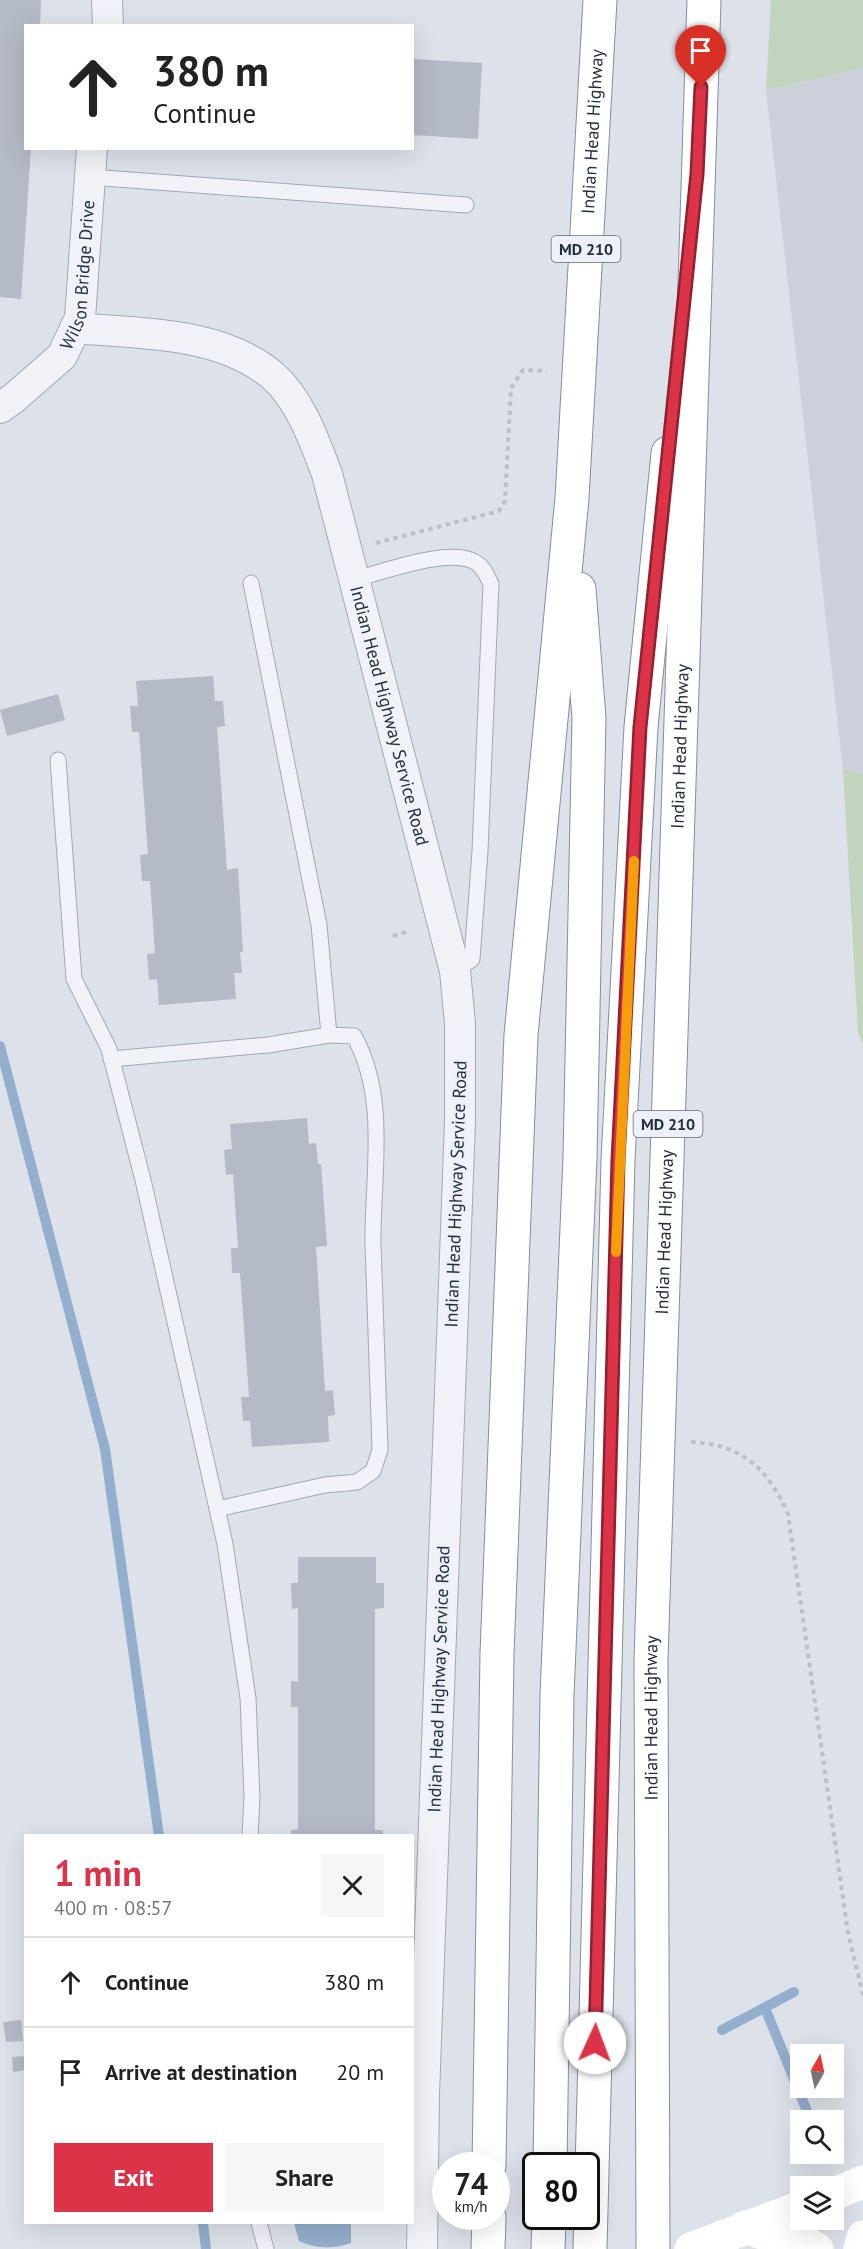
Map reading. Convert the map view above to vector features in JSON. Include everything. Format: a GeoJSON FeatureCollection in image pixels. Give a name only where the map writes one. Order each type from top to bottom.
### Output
{"type":"FeatureCollection","features":[{"type":"Feature","properties":{"kind":"main road","name":"Indian Head Highway"},"geometry":{"type":"LineString","coordinates":[[489,2152],[497,1654],[521,1035],[572,498],[600,0]]}},
{"type":"Feature","properties":{"kind":"main road","name":"Indian Head Highway"},"geometry":{"type":"LineString","coordinates":[[653,2249],[651,1660],[704,0]]}},
{"type":"Feature","properties":{"kind":"main road"},"geometry":{"type":"LineString","coordinates":[[590,2249],[621,1101],[640,727],[697,174]]}},
{"type":"Feature","properties":{"kind":"main road"},"geometry":{"type":"LineString","coordinates":[[550,2152],[557,1695],[580,1158],[589,730],[572,498]]}},
{"type":"Feature","properties":{"kind":"main road"},"geometry":{"type":"LineString","coordinates":[[844,2190],[863,2182]]}},
{"type":"Feature","properties":{"kind":"main road"},"geometry":{"type":"LineString","coordinates":[[691,2249],[790,2211]]}},
{"type":"Feature","properties":{"kind":"main road"},"geometry":{"type":"LineString","coordinates":[[745,2227],[782,2240],[807,2243],[817,2249]]}},
{"type":"Feature","properties":{"kind":"main road"},"geometry":{"type":"LineString","coordinates":[[488,2249],[489,2230]]}},
{"type":"Feature","properties":{"kind":"main road"},"geometry":{"type":"LineString","coordinates":[[548,2249],[549,2230]]}},
{"type":"Feature","properties":{"kind":"main road"},"geometry":{"type":"LineString","coordinates":[[860,2249],[863,2237]]}},
{"type":"Feature","properties":{"kind":"street"},"geometry":{"type":"LineString","coordinates":[[107,0],[108,24]]}},
{"type":"Feature","properties":{"kind":"street","name":"Wilson Bridge Drive"},"geometry":{"type":"LineString","coordinates":[[0,408],[62,356],[80,318],[91,163]]}},
{"type":"Feature","properties":{"kind":"street","name":"Indian Head Highway Service Road"},"geometry":{"type":"LineString","coordinates":[[75,328],[202,341],[239,354],[273,376],[298,408],[313,436],[327,474],[455,971],[460,1023],[460,1121],[424,2094],[422,2249]]}},
{"type":"Feature","properties":{"kind":"lane"},"geometry":{"type":"LineString","coordinates":[[91,163],[466,205]]}},
{"type":"Feature","properties":{"kind":"lane"},"geometry":{"type":"LineString","coordinates":[[355,579],[444,557],[462,558],[483,568],[491,584],[480,850],[472,959],[455,971]]}},
{"type":"Feature","properties":{"kind":"lane"},"geometry":{"type":"LineString","coordinates":[[251,583],[320,925],[329,1035]]}},
{"type":"Feature","properties":{"kind":"lane"},"geometry":{"type":"LineString","coordinates":[[58,760],[74,979],[111,1059],[143,1180],[217,1509],[248,1698],[252,1797],[250,1834]]}},
{"type":"Feature","properties":{"kind":"lane"},"geometry":{"type":"LineString","coordinates":[[111,1059],[268,1044],[329,1035],[354,1036],[365,1056],[378,1142],[373,1240],[380,1450],[373,1471],[357,1482],[325,1485],[217,1509]]}},
{"type":"Feature","properties":{"kind":"lane"},"geometry":{"type":"LineString","coordinates":[[259,2224],[266,2249]]}},
{"type":"Feature","properties":{"kind":"path"},"geometry":{"type":"LineString","coordinates":[[371,544],[499,512],[505,501],[511,388],[515,379],[523,370],[579,373]]}},
{"type":"Feature","properties":{"kind":"path"},"geometry":{"type":"LineString","coordinates":[[393,936],[410,931]]}},
{"type":"Feature","properties":{"kind":"path"},"geometry":{"type":"LineString","coordinates":[[658,1442],[719,1444],[747,1458],[778,1492],[788,1514],[848,1933],[863,1995]]}},
{"type":"Feature","properties":{"kind":"shaded area"},"geometry":{"type":"Polygon","coordinates":[[[863,68],[863,774],[843,769],[766,90],[863,68]]]}},
{"type":"Feature","properties":{"kind":"green space"},"geometry":{"type":"Polygon","coordinates":[[[771,0],[863,0],[863,68],[766,90],[771,0]]]}},
{"type":"Feature","properties":{"kind":"green space"},"geometry":{"type":"Polygon","coordinates":[[[843,769],[863,774],[863,1046],[858,1032],[843,769]]]}},
{"type":"Feature","properties":{"kind":"water"},"geometry":{"type":"Polygon","coordinates":[[[294,2224],[351,2224],[351,2243],[325,2247],[312,2246],[299,2241],[294,2224]]]}},
{"type":"Feature","properties":{"kind":"building"},"geometry":{"type":"Polygon","coordinates":[[[0,0],[41,0],[40,24],[24,24],[24,150],[31,150],[21,299],[0,297],[0,0]]]}},
{"type":"Feature","properties":{"kind":"building"},"geometry":{"type":"Polygon","coordinates":[[[414,59],[482,63],[478,139],[414,135],[414,59]]]}},
{"type":"Feature","properties":{"kind":"building"},"geometry":{"type":"Polygon","coordinates":[[[213,676],[215,701],[223,701],[225,726],[217,727],[227,870],[238,868],[242,973],[234,973],[236,999],[159,1005],[157,979],[149,980],[147,954],[155,953],[150,881],[142,881],[140,855],[148,854],[139,732],[132,732],[130,706],[138,706],[136,681],[213,676]]]}},
{"type":"Feature","properties":{"kind":"building"},"geometry":{"type":"Polygon","coordinates":[[[58,694],[65,720],[7,736],[0,710],[58,694]]]}},
{"type":"Feature","properties":{"kind":"building"},"geometry":{"type":"Polygon","coordinates":[[[307,1118],[309,1144],[316,1143],[318,1164],[321,1164],[327,1246],[316,1247],[325,1391],[333,1390],[335,1415],[328,1416],[329,1442],[252,1447],[250,1421],[243,1421],[241,1397],[249,1397],[240,1273],[232,1273],[231,1248],[238,1248],[233,1174],[226,1175],[224,1150],[232,1149],[230,1124],[307,1118]]]}},
{"type":"Feature","properties":{"kind":"building"},"geometry":{"type":"Polygon","coordinates":[[[298,1557],[376,1557],[376,1583],[384,1583],[384,1608],[375,1609],[375,1830],[383,1830],[383,1834],[291,1834],[291,1830],[298,1829],[298,1707],[291,1707],[291,1681],[298,1682],[298,1608],[292,1609],[291,1583],[298,1583],[298,1557]]]}},
{"type":"Feature","properties":{"kind":"building"},"geometry":{"type":"Polygon","coordinates":[[[21,2020],[23,2041],[6,2042],[3,2022],[21,2020]]]}},
{"type":"Feature","properties":{"kind":"building"},"geometry":{"type":"Polygon","coordinates":[[[24,2056],[24,2070],[13,2072],[12,2057],[24,2056]]]}},
{"type":"Feature","properties":{"kind":"waterway"},"geometry":{"type":"LineString","coordinates":[[0,1046],[105,1449],[159,1834]]}},
{"type":"Feature","properties":{"kind":"waterway"},"geometry":{"type":"LineString","coordinates":[[722,2030],[794,1992]]}},
{"type":"Feature","properties":{"kind":"waterway"},"geometry":{"type":"LineString","coordinates":[[765,2008],[807,2110]]}},
{"type":"Feature","properties":{"kind":"waterway"},"geometry":{"type":"LineString","coordinates":[[203,2224],[206,2249]]}},
{"type":"Feature","properties":{"kind":"slow traffic"},"geometry":{"type":"LineString","coordinates":[[616,1252],[618,1160],[634,861]]}},
{"type":"Feature","properties":{"kind":"route"},"geometry":{"type":"LineString","coordinates":[[595,2043],[618,1160],[640,727],[697,174],[701,87]]}}]}
